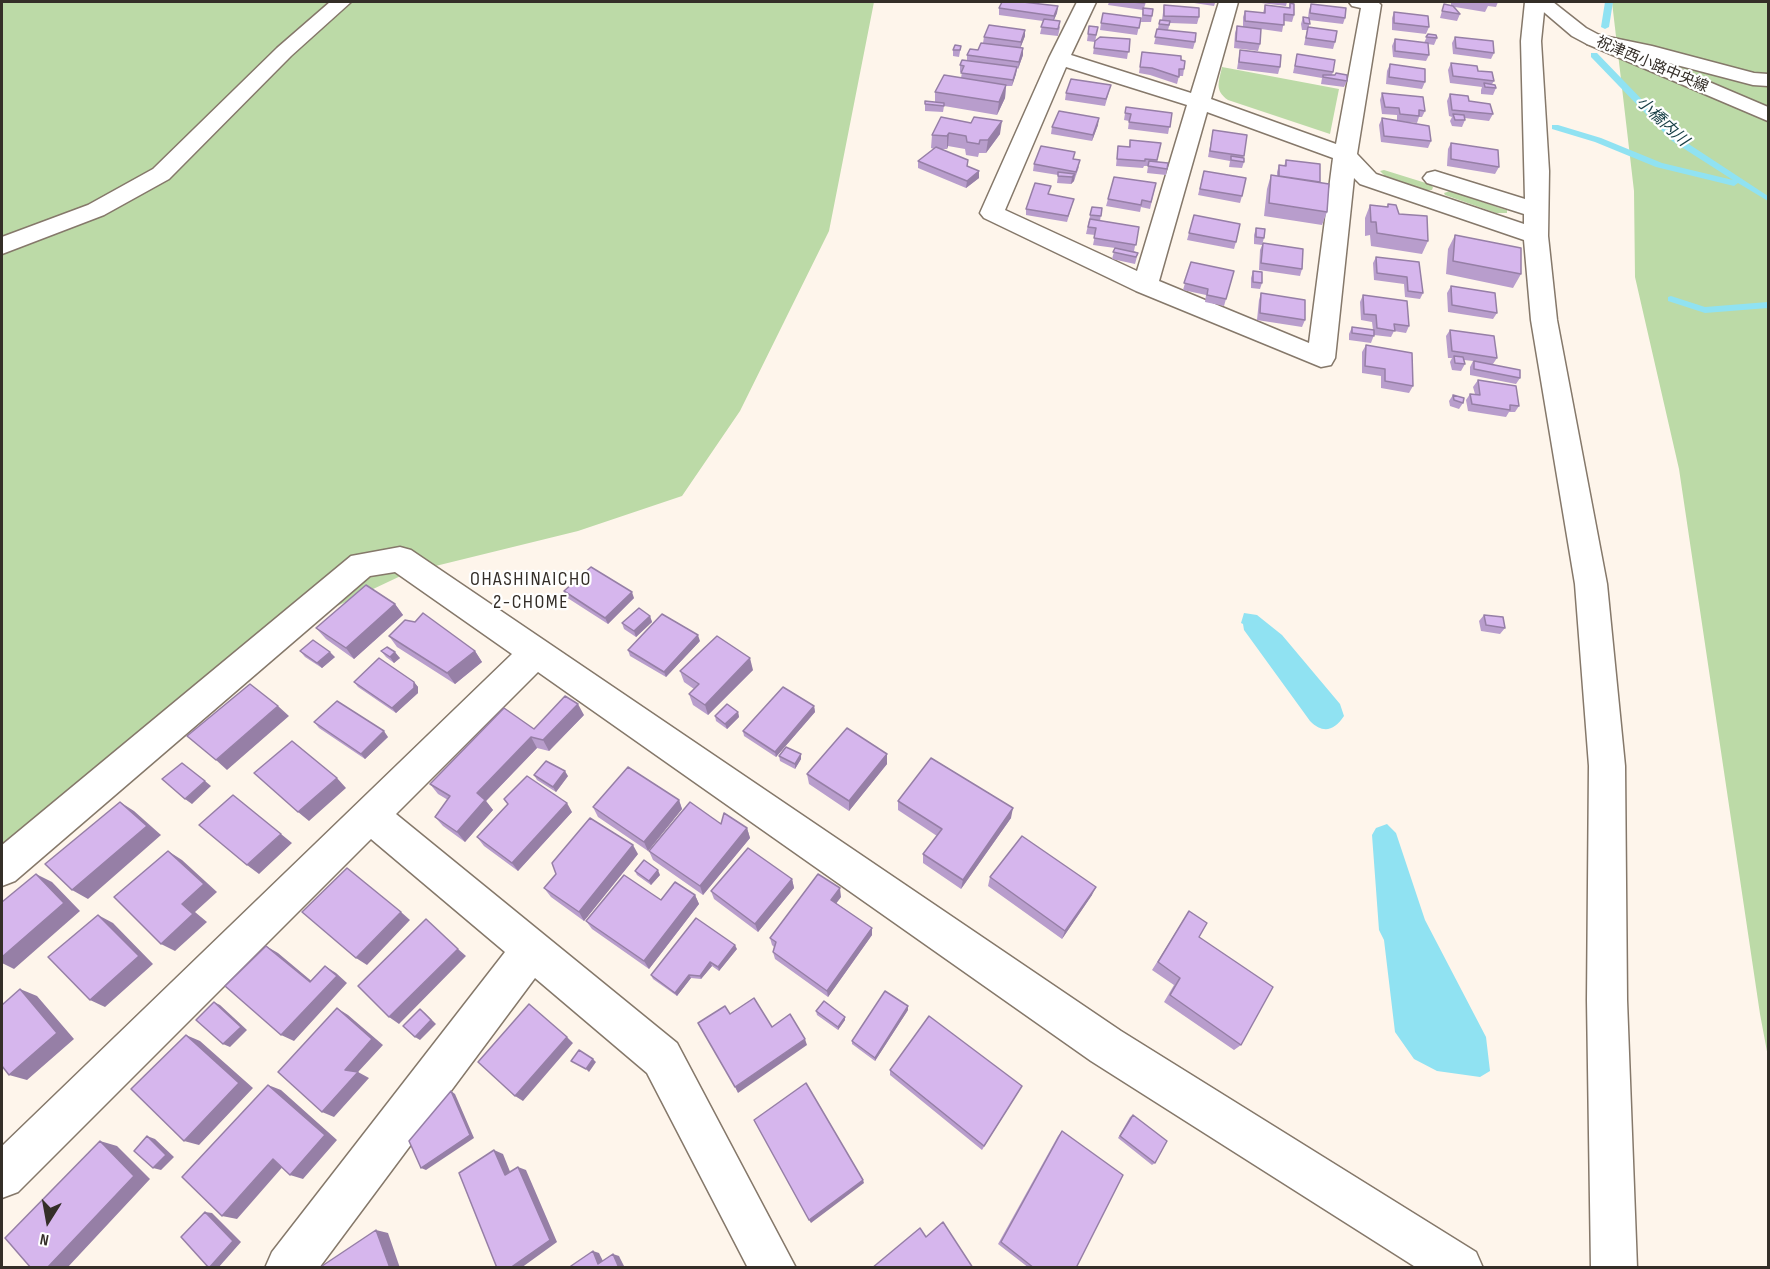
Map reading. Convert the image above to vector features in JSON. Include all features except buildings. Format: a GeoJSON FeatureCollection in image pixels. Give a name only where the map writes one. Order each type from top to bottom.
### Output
{"type":"FeatureCollection","features":[{"type":"Feature","properties":{"kind":"street"},"geometry":{"type":"LineString","coordinates":[[2,246],[96,210],[161,174],[284,52],[341,2]]}},
{"type":"Feature","properties":{"kind":"street"},"geometry":{"type":"LineString","coordinates":[[1086,2],[1059,58],[992,213],[1145,285],[1321,358],[1345,155],[1371,5],[1359,2]]}},
{"type":"Feature","properties":{"kind":"street"},"geometry":{"type":"LineString","coordinates":[[1145,285],[1229,2]]}},
{"type":"Feature","properties":{"kind":"street"},"geometry":{"type":"LineString","coordinates":[[1535,2],[1532,41],[1537,171],[1536,223],[1544,320],[1591,584],[1607,766],[1606,1000],[1614,1268]]}},
{"type":"Feature","properties":{"kind":"street","name":"祝津西小路中央線"},"geometry":{"type":"LineString","coordinates":[[1542,2],[1579,32],[1594,40],[1768,115]]}},
{"type":"Feature","properties":{"kind":"street"},"geometry":{"type":"LineString","coordinates":[[1594,40],[1652,52],[1753,79],[1768,80]]}},
{"type":"Feature","properties":{"kind":"street"},"geometry":{"type":"LineString","coordinates":[[1059,58],[1199,102],[1345,155],[1385,162]]}},
{"type":"Feature","properties":{"kind":"street"},"geometry":{"type":"LineString","coordinates":[[1345,155],[1368,179],[1536,223]]}},
{"type":"Feature","properties":{"kind":"street"},"geometry":{"type":"LineString","coordinates":[[1418,172],[1536,223]]}},
{"type":"Feature","properties":{"kind":"street"},"geometry":{"type":"LineString","coordinates":[[2,868],[362,565],[400,560],[1106,1046],[1460,1268]]}},
{"type":"Feature","properties":{"kind":"street"},"geometry":{"type":"LineString","coordinates":[[2,1176],[535,653]]}},
{"type":"Feature","properties":{"kind":"street"},"geometry":{"type":"LineString","coordinates":[[371,816],[662,1058],[772,1268]]}},
{"type":"Feature","properties":{"kind":"street"},"geometry":{"type":"LineString","coordinates":[[288,1268],[531,950]]}},
{"type":"Feature","properties":{"kind":"green space"},"geometry":{"type":"Polygon","coordinates":[[[2,2],[874,2],[829,231],[740,411],[682,496],[578,531],[407,573],[246,649],[2,859],[2,2]]]}},
{"type":"Feature","properties":{"kind":"green space"},"geometry":{"type":"Polygon","coordinates":[[[1612,2],[1768,2],[1768,1057],[1679,469],[1635,277],[1634,191],[1612,2]]]}},
{"type":"Feature","properties":{"kind":"green space"},"geometry":{"type":"Polygon","coordinates":[[[1222,67],[1339,89],[1330,134],[1228,100],[1219,89],[1222,67]]]}},
{"type":"Feature","properties":{"kind":"green space"},"geometry":{"type":"Polygon","coordinates":[[[1384,170],[1429,184],[1433,187],[1432,190],[1425,190],[1385,176],[1380,171],[1384,170]]]}},
{"type":"Feature","properties":{"kind":"green space"},"geometry":{"type":"Polygon","coordinates":[[[1450,191],[1507,210],[1507,213],[1496,213],[1445,195],[1444,193],[1450,191]]]}},
{"type":"Feature","properties":{"kind":"water"},"geometry":{"type":"Polygon","coordinates":[[[1244,613],[1257,615],[1282,635],[1340,704],[1344,716],[1336,725],[1324,729],[1310,721],[1244,630],[1241,623],[1244,613]]]}},
{"type":"Feature","properties":{"kind":"water"},"geometry":{"type":"Polygon","coordinates":[[[1387,824],[1396,833],[1425,920],[1486,1037],[1490,1071],[1480,1077],[1437,1071],[1414,1059],[1395,1032],[1384,940],[1379,930],[1372,835],[1376,828],[1387,824]]]}},
{"type":"Feature","properties":{"kind":"waterway","name":"小橋内川"},"geometry":{"type":"LineString","coordinates":[[1605,27],[1609,2]]}},
{"type":"Feature","properties":{"kind":"waterway","name":"小橋内川"},"geometry":{"type":"LineString","coordinates":[[1594,55],[1675,139],[1768,199]]}},
{"type":"Feature","properties":{"kind":"waterway"},"geometry":{"type":"LineString","coordinates":[[1555,127],[1598,140],[1659,165],[1734,183]]}},
{"type":"Feature","properties":{"kind":"waterway","name":"小橋内川"},"geometry":{"type":"LineString","coordinates":[[1671,299],[1705,310],[1768,305]]}},
{"type":"Feature","properties":{"kind":"district","name":"OHASHINAICHO 2-CHOME"},"geometry":{"type":"Point","coordinates":[531,592]}}]}
